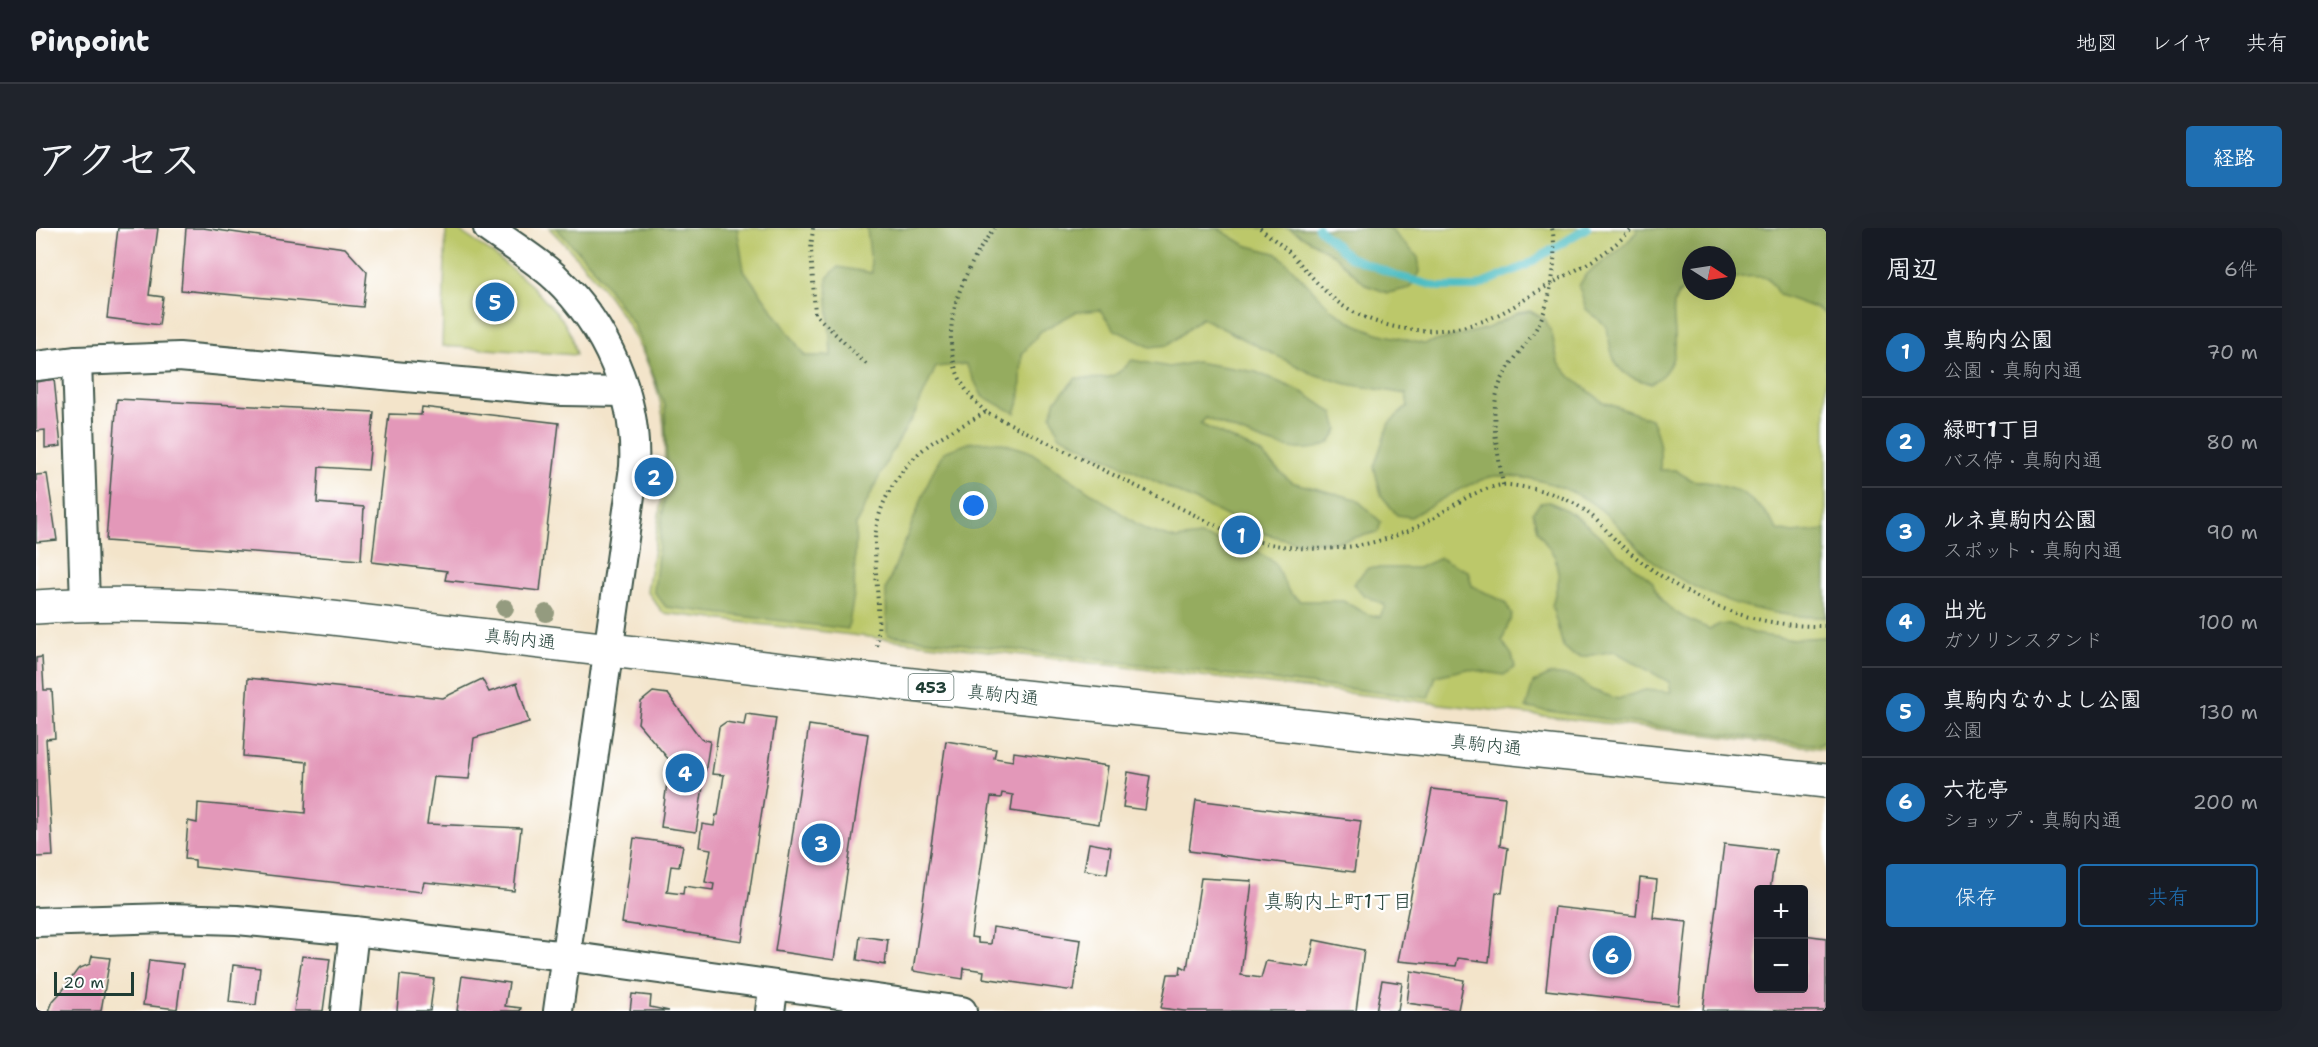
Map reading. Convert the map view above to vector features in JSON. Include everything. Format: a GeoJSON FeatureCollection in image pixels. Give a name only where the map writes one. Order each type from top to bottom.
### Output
{"type":"FeatureCollection","features":[{"type":"Feature","properties":{"kind":"highway","name":"真駒内通"},"geometry":{"type":"LineString","coordinates":[[36,607],[85,603],[194,604],[289,613],[930,687],[1826,781]]}},
{"type":"Feature","properties":{"kind":"street"},"geometry":{"type":"LineString","coordinates":[[488,228],[554,277],[597,329],[612,354],[625,392],[636,442],[610,649],[558,1011]]}},
{"type":"Feature","properties":{"kind":"street"},"geometry":{"type":"LineString","coordinates":[[36,366],[77,361],[179,357],[563,391],[625,392]]}},
{"type":"Feature","properties":{"kind":"street"},"geometry":{"type":"LineString","coordinates":[[77,361],[85,603]]}},
{"type":"Feature","properties":{"kind":"street"},"geometry":{"type":"LineString","coordinates":[[36,922],[99,918],[180,918],[237,920],[354,931],[566,956],[772,998],[962,1011]]}},
{"type":"Feature","properties":{"kind":"street"},"geometry":{"type":"LineString","coordinates":[[345,1011],[354,931]]}},
{"type":"Feature","properties":{"kind":"path"},"geometry":{"type":"LineString","coordinates":[[813,228],[811,249],[815,314],[866,364]]}},
{"type":"Feature","properties":{"kind":"path"},"geometry":{"type":"LineString","coordinates":[[994,228],[979,249],[952,316],[949,341],[957,372],[970,399],[986,412],[1235,535],[1259,542],[1296,548],[1337,549],[1379,542],[1419,526],[1458,501],[1503,485],[1553,494],[1571,502],[1593,516],[1625,549],[1651,569],[1686,593],[1715,607],[1779,623],[1826,626]]}},
{"type":"Feature","properties":{"kind":"path"},"geometry":{"type":"LineString","coordinates":[[1260,228],[1286,249],[1337,301],[1354,313],[1406,329],[1432,332],[1448,331],[1483,321],[1593,262],[1615,246],[1633,228]]}},
{"type":"Feature","properties":{"kind":"path"},"geometry":{"type":"LineString","coordinates":[[1503,485],[1494,417],[1498,391],[1507,371],[1539,325],[1555,266],[1552,228]]}},
{"type":"Feature","properties":{"kind":"path"},"geometry":{"type":"LineString","coordinates":[[877,646],[879,615],[874,544],[880,513],[892,487],[908,465],[930,445],[986,412]]}},
{"type":"Feature","properties":{"kind":"green space"},"geometry":{"type":"Polygon","coordinates":[[[446,228],[455,228],[492,253],[531,285],[562,319],[571,335],[576,355],[442,346],[446,228]]]}},
{"type":"Feature","properties":{"kind":"green space"},"geometry":{"type":"Polygon","coordinates":[[[549,228],[1826,228],[1826,749],[663,613],[647,591],[664,468],[664,427],[659,399],[651,371],[639,344],[624,318],[588,270],[549,228]]]}},
{"type":"Feature","properties":{"kind":"green space"},"geometry":{"type":"Polygon","coordinates":[[[556,228],[737,228],[744,270],[805,356],[831,356],[827,278],[838,267],[872,273],[867,228],[1217,228],[1245,245],[1278,254],[1331,309],[1353,323],[1377,333],[1424,344],[1488,328],[1518,313],[1530,311],[1545,319],[1552,334],[1558,362],[1571,377],[1603,402],[1651,419],[1659,444],[1660,470],[1675,470],[1691,480],[1712,483],[1741,492],[1763,510],[1778,530],[1792,533],[1826,530],[1826,617],[1779,614],[1755,609],[1710,594],[1667,571],[1648,557],[1607,514],[1589,501],[1577,494],[1538,480],[1510,476],[1488,478],[1454,493],[1411,517],[1397,515],[1381,495],[1374,467],[1389,423],[1408,406],[1406,394],[1347,384],[1313,374],[1202,318],[1168,345],[1150,347],[1115,330],[1100,310],[1076,312],[1041,331],[1022,354],[1020,399],[1015,413],[982,396],[966,364],[936,367],[915,413],[890,455],[856,524],[854,594],[848,629],[666,607],[654,591],[667,473],[665,406],[634,325],[593,267],[556,228]]]}},
{"type":"Feature","properties":{"kind":"green space"},"geometry":{"type":"Polygon","coordinates":[[[1289,228],[1389,228],[1418,257],[1420,272],[1410,288],[1388,293],[1366,285],[1335,256],[1289,228]]]}},
{"type":"Feature","properties":{"kind":"green space"},"geometry":{"type":"Polygon","coordinates":[[[1636,228],[1826,228],[1826,315],[1818,309],[1779,295],[1768,278],[1736,278],[1736,246],[1682,246],[1682,292],[1674,305],[1673,358],[1666,371],[1652,383],[1639,380],[1622,371],[1617,365],[1613,358],[1607,327],[1586,309],[1579,286],[1586,274],[1618,251],[1637,232],[1636,228]]]}},
{"type":"Feature","properties":{"kind":"green space"},"geometry":{"type":"Polygon","coordinates":[[[1132,360],[1169,367],[1196,362],[1256,372],[1304,393],[1333,413],[1338,429],[1332,440],[1319,447],[1304,449],[1269,443],[1206,418],[1200,424],[1259,452],[1291,482],[1356,499],[1381,522],[1378,532],[1335,542],[1295,542],[1262,533],[1059,435],[1051,415],[1056,400],[1076,378],[1107,378],[1119,372],[1132,360]]]}},
{"type":"Feature","properties":{"kind":"green space"},"geometry":{"type":"Polygon","coordinates":[[[971,442],[999,442],[1029,451],[1146,530],[1176,539],[1200,536],[1255,550],[1274,562],[1289,592],[1300,601],[1343,601],[1367,614],[1380,617],[1385,605],[1364,595],[1353,584],[1368,568],[1418,568],[1440,558],[1468,571],[1472,586],[1505,602],[1512,615],[1502,641],[1512,655],[1515,667],[1504,675],[1467,669],[1436,676],[1428,698],[887,635],[886,589],[932,473],[944,452],[971,442]]]}},
{"type":"Feature","properties":{"kind":"green space"},"geometry":{"type":"Polygon","coordinates":[[[1549,502],[1586,524],[1653,582],[1656,591],[1667,606],[1693,622],[1710,629],[1718,625],[1729,624],[1755,634],[1788,639],[1826,637],[1826,741],[1819,745],[1677,729],[1526,708],[1533,683],[1551,674],[1574,677],[1592,690],[1618,699],[1645,690],[1671,692],[1669,682],[1614,651],[1582,657],[1573,655],[1563,646],[1552,606],[1559,578],[1555,557],[1537,530],[1533,512],[1540,503],[1549,502]]]}},
{"type":"Feature","properties":{"kind":"building"},"geometry":{"type":"Polygon","coordinates":[[[118,228],[158,228],[149,295],[163,297],[159,325],[107,318],[118,228]]]}},
{"type":"Feature","properties":{"kind":"building"},"geometry":{"type":"Polygon","coordinates":[[[186,228],[203,228],[345,248],[367,272],[363,307],[181,290],[186,228]]]}},
{"type":"Feature","properties":{"kind":"building"},"geometry":{"type":"Polygon","coordinates":[[[54,379],[61,446],[45,448],[45,430],[36,431],[36,382],[54,379]]]}},
{"type":"Feature","properties":{"kind":"building"},"geometry":{"type":"Polygon","coordinates":[[[117,399],[374,412],[368,470],[319,467],[317,503],[364,507],[361,560],[106,541],[117,399]]]}},
{"type":"Feature","properties":{"kind":"building"},"geometry":{"type":"Polygon","coordinates":[[[422,407],[559,423],[540,591],[445,580],[447,571],[372,562],[389,414],[421,415],[422,407]]]}},
{"type":"Feature","properties":{"kind":"building"},"geometry":{"type":"Polygon","coordinates":[[[47,474],[57,540],[36,542],[36,475],[47,474]]]}},
{"type":"Feature","properties":{"kind":"building"},"geometry":{"type":"Polygon","coordinates":[[[42,657],[44,690],[52,690],[55,738],[46,739],[53,856],[36,857],[36,658],[42,657]]]}},
{"type":"Feature","properties":{"kind":"building"},"geometry":{"type":"Polygon","coordinates":[[[248,678],[443,698],[482,679],[489,692],[517,683],[529,722],[474,738],[469,779],[434,777],[427,824],[521,828],[514,891],[424,882],[421,892],[195,867],[195,860],[185,859],[188,821],[197,823],[198,803],[305,813],[307,762],[243,756],[248,678]]]}},
{"type":"Feature","properties":{"kind":"building"},"geometry":{"type":"Polygon","coordinates":[[[653,692],[668,694],[701,739],[710,741],[696,832],[661,827],[670,761],[638,723],[641,702],[653,692]]]}},
{"type":"Feature","properties":{"kind":"building"},"geometry":{"type":"Polygon","coordinates":[[[746,714],[776,718],[742,941],[622,923],[634,838],[683,845],[679,867],[671,866],[667,892],[683,894],[684,886],[713,890],[714,884],[705,882],[711,849],[699,847],[702,824],[714,826],[716,815],[718,815],[724,775],[712,774],[719,727],[726,722],[744,725],[746,714]]]}},
{"type":"Feature","properties":{"kind":"building"},"geometry":{"type":"Polygon","coordinates":[[[809,725],[868,734],[834,960],[775,951],[809,725]]]}},
{"type":"Feature","properties":{"kind":"building"},"geometry":{"type":"Polygon","coordinates":[[[946,741],[996,749],[994,758],[1013,761],[1014,752],[1108,766],[1099,824],[1011,811],[1013,795],[1002,793],[1001,798],[991,797],[971,937],[978,938],[978,943],[991,944],[993,927],[1081,940],[1074,991],[983,978],[984,971],[964,968],[963,979],[913,971],[946,741]]]}},
{"type":"Feature","properties":{"kind":"building"},"geometry":{"type":"Polygon","coordinates":[[[1128,772],[1150,776],[1145,810],[1123,807],[1128,772]]]}},
{"type":"Feature","properties":{"kind":"building"},"geometry":{"type":"Polygon","coordinates":[[[1432,789],[1505,797],[1500,846],[1508,848],[1502,893],[1496,892],[1489,962],[1458,958],[1456,966],[1398,961],[1432,789]]]}},
{"type":"Feature","properties":{"kind":"building"},"geometry":{"type":"Polygon","coordinates":[[[1196,800],[1361,821],[1354,872],[1189,851],[1196,800]]]}},
{"type":"Feature","properties":{"kind":"building"},"geometry":{"type":"Polygon","coordinates":[[[1089,843],[1111,847],[1107,874],[1084,870],[1089,843]]]}},
{"type":"Feature","properties":{"kind":"building"},"geometry":{"type":"Polygon","coordinates":[[[1724,844],[1776,850],[1771,885],[1754,885],[1754,993],[1808,993],[1808,936],[1826,938],[1826,1011],[1703,1010],[1724,844]]]}},
{"type":"Feature","properties":{"kind":"building"},"geometry":{"type":"Polygon","coordinates":[[[1201,878],[1252,881],[1241,975],[1261,978],[1266,961],[1309,967],[1314,940],[1364,950],[1356,1011],[1184,1011],[1161,1008],[1168,974],[1180,974],[1181,966],[1187,969],[1201,878]]]}},
{"type":"Feature","properties":{"kind":"building"},"geometry":{"type":"Polygon","coordinates":[[[1640,878],[1657,880],[1653,918],[1687,922],[1678,1005],[1546,990],[1555,907],[1636,916],[1640,878]]]}},
{"type":"Feature","properties":{"kind":"building"},"geometry":{"type":"Polygon","coordinates":[[[860,936],[888,940],[885,965],[857,960],[860,936]]]}},
{"type":"Feature","properties":{"kind":"building"},"geometry":{"type":"Polygon","coordinates":[[[92,956],[110,958],[101,1011],[49,1011],[53,1001],[78,969],[90,964],[92,956]]]}},
{"type":"Feature","properties":{"kind":"building"},"geometry":{"type":"Polygon","coordinates":[[[302,956],[330,959],[323,1011],[294,1011],[302,956]]]}},
{"type":"Feature","properties":{"kind":"building"},"geometry":{"type":"Polygon","coordinates":[[[149,960],[183,964],[177,1009],[143,1005],[149,960]]]}},
{"type":"Feature","properties":{"kind":"building"},"geometry":{"type":"Polygon","coordinates":[[[233,965],[260,968],[256,1005],[229,1002],[233,965]]]}},
{"type":"Feature","properties":{"kind":"building"},"geometry":{"type":"Polygon","coordinates":[[[1411,971],[1464,980],[1458,1010],[1407,1003],[1411,971]]]}},
{"type":"Feature","properties":{"kind":"building"},"geometry":{"type":"Polygon","coordinates":[[[400,975],[434,979],[430,1011],[397,1011],[400,975]]]}},
{"type":"Feature","properties":{"kind":"building"},"geometry":{"type":"Polygon","coordinates":[[[462,976],[509,983],[505,1006],[521,1008],[520,1011],[457,1011],[462,976]]]}},
{"type":"Feature","properties":{"kind":"building"},"geometry":{"type":"Polygon","coordinates":[[[1382,980],[1402,983],[1398,1011],[1376,1011],[1382,980]]]}},
{"type":"Feature","properties":{"kind":"building"},"geometry":{"type":"Polygon","coordinates":[[[632,994],[651,996],[650,1007],[669,1011],[630,1011],[632,994]]]}},
{"type":"Feature","properties":{"kind":"waterway"},"geometry":{"type":"LineString","coordinates":[[1318,228],[1350,257],[1398,276],[1439,287],[1475,287],[1525,266],[1587,228]]}},
{"type":"Feature","properties":{"kind":"place","name":"真駒内なかよし公園"},"geometry":{"type":"Point","coordinates":[495,302]}},
{"type":"Feature","properties":{"kind":"place","name":"緑町1丁目"},"geometry":{"type":"Point","coordinates":[654,477]}},
{"type":"Feature","properties":{"kind":"place","name":"真駒内公園"},"geometry":{"type":"Point","coordinates":[1241,535]}},
{"type":"Feature","properties":{"kind":"place","name":"出光"},"geometry":{"type":"Point","coordinates":[685,773]}},
{"type":"Feature","properties":{"kind":"place","name":"ルネ真駒内公園"},"geometry":{"type":"Point","coordinates":[821,843]}},
{"type":"Feature","properties":{"kind":"place","name":"六花亭"},"geometry":{"type":"Point","coordinates":[1612,955]}},
{"type":"Feature","properties":{"kind":"district","name":"真駒内上町1丁目"},"geometry":{"type":"Point","coordinates":[1338,901]}}]}
